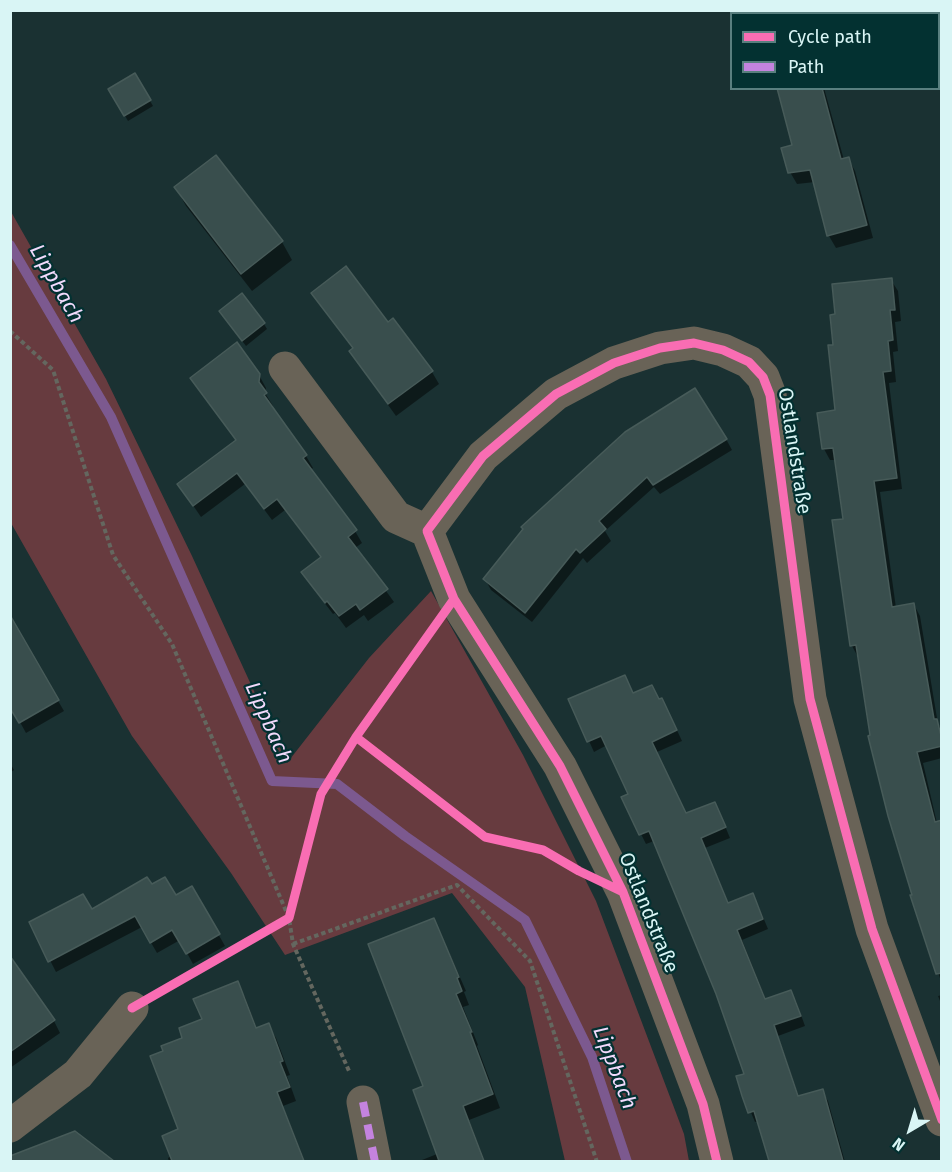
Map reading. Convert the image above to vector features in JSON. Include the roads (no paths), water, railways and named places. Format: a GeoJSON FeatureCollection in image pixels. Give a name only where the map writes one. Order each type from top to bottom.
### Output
{"type":"FeatureCollection","features":[{"type":"Feature","properties":{"kind":"main road"},"geometry":{"type":"LineString","coordinates":[[940,10],[942,16]]}},
{"type":"Feature","properties":{"kind":"street","name":"Ostlandstraße"},"geometry":{"type":"LineString","coordinates":[[717,1161],[703,1104],[623,891],[560,766],[454,599],[427,531],[483,456],[556,394],[614,363],[660,348],[694,343],[723,350],[749,362],[763,377],[770,395],[810,699],[872,928],[942,1120]]}},
{"type":"Feature","properties":{"kind":"street"},"geometry":{"type":"LineString","coordinates":[[285,368],[396,517],[427,531]]}},
{"type":"Feature","properties":{"kind":"street"},"geometry":{"type":"LineString","coordinates":[[10,1126],[78,1074],[132,1008]]}},
{"type":"Feature","properties":{"kind":"street"},"geometry":{"type":"LineString","coordinates":[[363,1102],[375,1161]]}},
{"type":"Feature","properties":{"kind":"waterway","name":"Lippbach"},"geometry":{"type":"LineString","coordinates":[[10,245],[111,417],[272,781],[337,784],[405,836],[525,920],[592,1057],[627,1162]]}}]}
